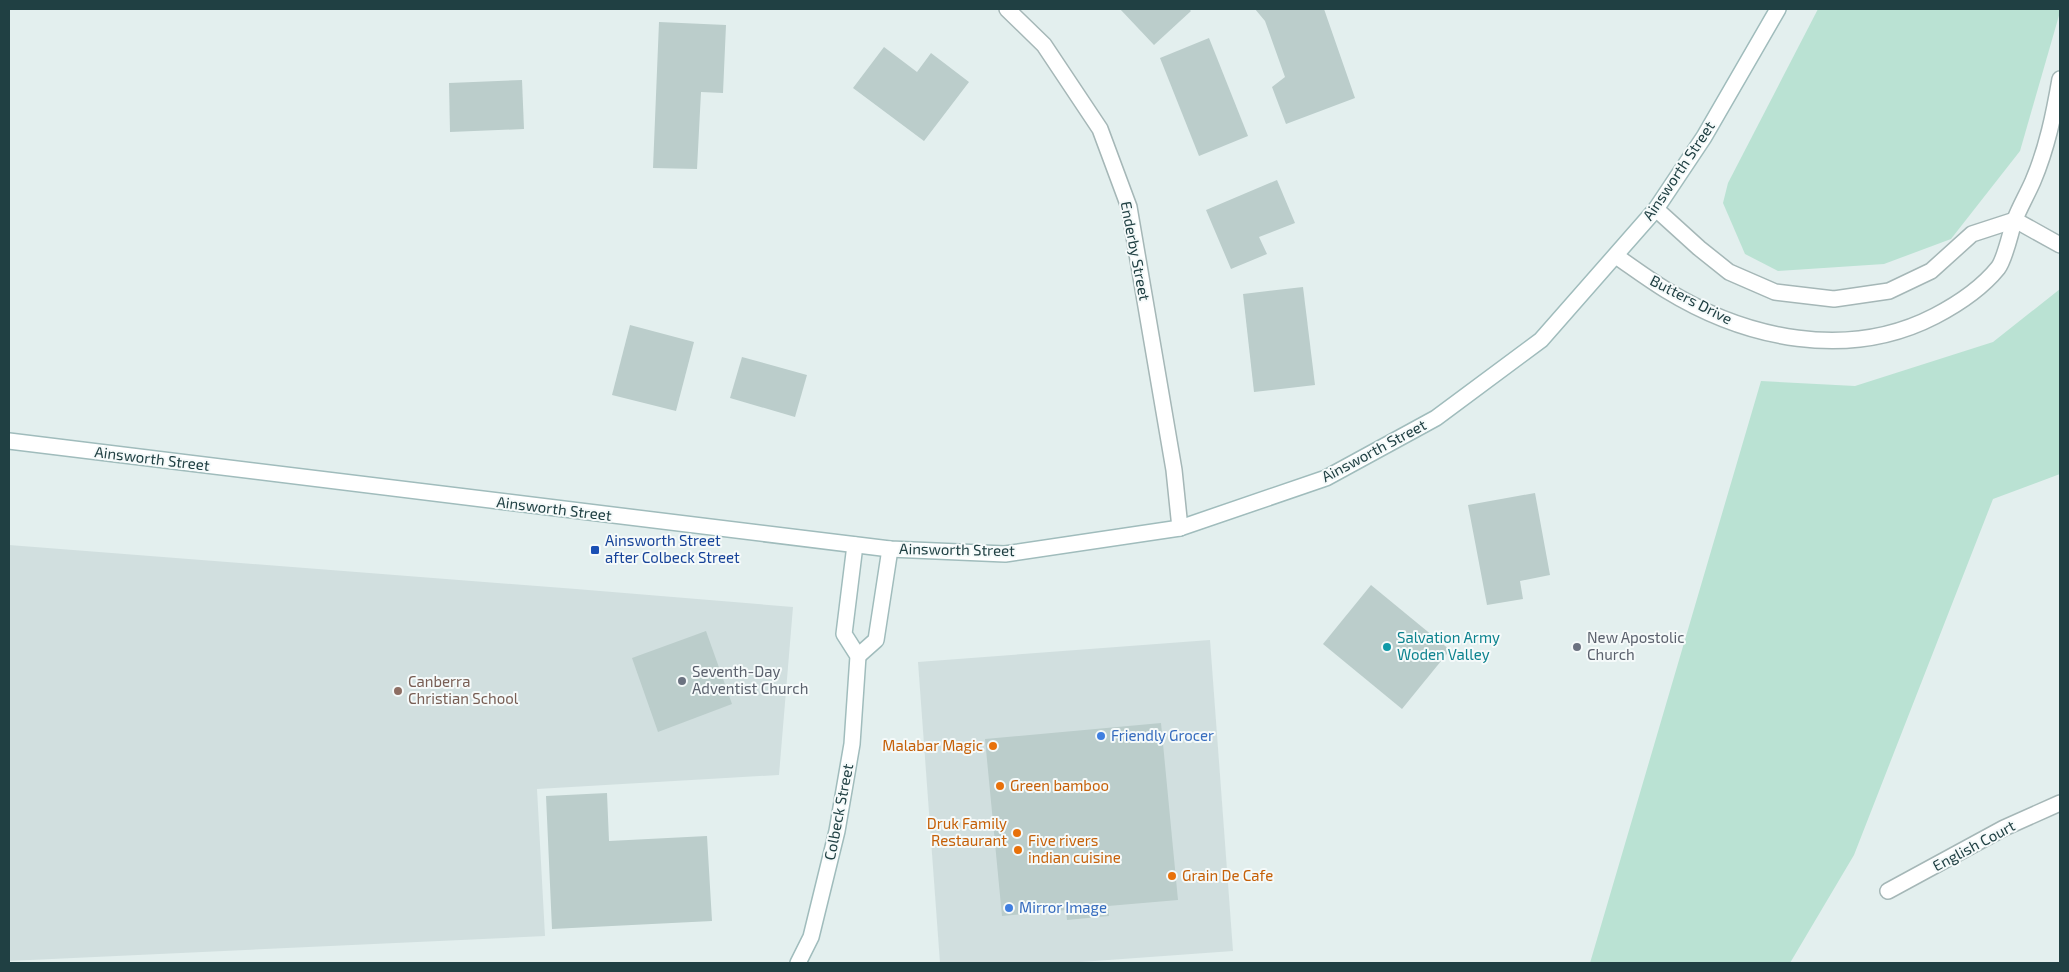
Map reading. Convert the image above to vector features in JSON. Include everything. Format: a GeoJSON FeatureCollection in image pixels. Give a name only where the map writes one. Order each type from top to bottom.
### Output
{"type":"FeatureCollection","features":[{"type":"Feature","properties":{"kind":"street","name":"Enderby Street"},"geometry":{"type":"LineString","coordinates":[[1007,9],[1044,45],[1100,129],[1129,207],[1174,470],[1180,528]]}},
{"type":"Feature","properties":{"kind":"street","name":"Ainsworth Street"},"geometry":{"type":"LineString","coordinates":[[9,441],[890,549],[1005,554],[1180,528],[1326,478],[1436,418],[1541,340],[1656,209],[1704,137],[1778,9]]}},
{"type":"Feature","properties":{"kind":"street","name":"Butters Drive"},"geometry":{"type":"LineString","coordinates":[[1616,256],[1666,290],[1719,317],[1758,331],[1800,339],[1842,341],[1888,335],[1922,322],[1962,302],[1999,267],[2015,220],[2033,181],[2051,127],[2060,79]]}},
{"type":"Feature","properties":{"kind":"street"},"geometry":{"type":"LineString","coordinates":[[1656,209],[1729,272],[1775,292],[1834,299],[1889,291],[1931,271],[1972,234],[2015,220],[2060,245]]}},
{"type":"Feature","properties":{"kind":"street"},"geometry":{"type":"LineString","coordinates":[[855,544],[844,634],[858,656],[876,640],[890,549]]}},
{"type":"Feature","properties":{"kind":"street","name":"Colbeck Street"},"geometry":{"type":"LineString","coordinates":[[798,963],[811,937],[837,831],[852,744],[858,656]]}},
{"type":"Feature","properties":{"kind":"street","name":"English Court"},"geometry":{"type":"LineString","coordinates":[[1888,892],[2004,828],[2060,803]]}},
{"type":"Feature","properties":{"kind":"shaded area","name":"Canberra Christian School"},"geometry":{"type":"Polygon","coordinates":[[[9,545],[793,607],[779,775],[537,789],[545,936],[9,961],[9,545]]]}},
{"type":"Feature","properties":{"kind":"shaded area"},"geometry":{"type":"Polygon","coordinates":[[[1210,640],[1233,951],[1067,963],[940,963],[918,662],[1210,640]]]}},
{"type":"Feature","properties":{"kind":"green space"},"geometry":{"type":"Polygon","coordinates":[[[1818,9],[2060,9],[2020,151],[1951,239],[1884,264],[1778,271],[1745,254],[1723,203],[1728,183],[1818,9]]]}},
{"type":"Feature","properties":{"kind":"green space"},"geometry":{"type":"Polygon","coordinates":[[[2060,289],[2060,474],[1993,499],[1854,855],[1790,963],[1590,963],[1761,381],[1855,386],[1993,342],[2060,289]]]}},
{"type":"Feature","properties":{"kind":"building"},"geometry":{"type":"Polygon","coordinates":[[[1120,9],[1189,9],[1191,11],[1154,45],[1120,9]]]}},
{"type":"Feature","properties":{"kind":"building"},"geometry":{"type":"Polygon","coordinates":[[[1255,9],[1324,9],[1355,98],[1286,124],[1272,87],[1285,77],[1265,21],[1255,9]]]}},
{"type":"Feature","properties":{"kind":"building"},"geometry":{"type":"Polygon","coordinates":[[[659,22],[726,25],[723,93],[701,92],[697,169],[653,168],[659,22]]]}},
{"type":"Feature","properties":{"kind":"building"},"geometry":{"type":"Polygon","coordinates":[[[1209,38],[1248,136],[1199,156],[1160,58],[1209,38]]]}},
{"type":"Feature","properties":{"kind":"building"},"geometry":{"type":"Polygon","coordinates":[[[884,47],[917,72],[931,53],[969,82],[924,141],[853,88],[884,47]]]}},
{"type":"Feature","properties":{"kind":"building"},"geometry":{"type":"Polygon","coordinates":[[[522,80],[524,129],[450,132],[449,83],[522,80]]]}},
{"type":"Feature","properties":{"kind":"building"},"geometry":{"type":"Polygon","coordinates":[[[1277,180],[1295,223],[1259,237],[1267,254],[1231,269],[1206,210],[1277,180]]]}},
{"type":"Feature","properties":{"kind":"building"},"geometry":{"type":"Polygon","coordinates":[[[1303,287],[1315,385],[1254,392],[1243,294],[1303,287]]]}},
{"type":"Feature","properties":{"kind":"building"},"geometry":{"type":"Polygon","coordinates":[[[630,325],[694,342],[676,411],[612,395],[630,325]]]}},
{"type":"Feature","properties":{"kind":"building"},"geometry":{"type":"Polygon","coordinates":[[[742,357],[807,375],[795,417],[730,398],[742,357]]]}},
{"type":"Feature","properties":{"kind":"building"},"geometry":{"type":"Polygon","coordinates":[[[1535,493],[1550,575],[1520,581],[1523,599],[1487,605],[1468,505],[1535,493]]]}},
{"type":"Feature","properties":{"kind":"building","name":"Salvation Army Woden Valley"},"geometry":{"type":"Polygon","coordinates":[[[1371,585],[1450,650],[1402,709],[1323,644],[1371,585]]]}},
{"type":"Feature","properties":{"kind":"building","name":"Seventh-Day Adventist Church"},"geometry":{"type":"Polygon","coordinates":[[[706,631],[732,704],[658,732],[632,658],[706,631]]]}},
{"type":"Feature","properties":{"kind":"building"},"geometry":{"type":"Polygon","coordinates":[[[1161,723],[1178,900],[1108,906],[1109,916],[1067,920],[1066,910],[1002,916],[985,739],[1161,723]]]}},
{"type":"Feature","properties":{"kind":"building"},"geometry":{"type":"Polygon","coordinates":[[[607,793],[609,841],[707,836],[712,921],[552,929],[546,796],[607,793]]]}},
{"type":"Feature","properties":{"kind":"place","name":"Ainsworth Street after Colbeck Street"},"geometry":{"type":"Point","coordinates":[595,550]}},
{"type":"Feature","properties":{"kind":"place","name":"Salvation Army Woden Valley"},"geometry":{"type":"Point","coordinates":[1387,647]}},
{"type":"Feature","properties":{"kind":"place","name":"New Apostolic Church"},"geometry":{"type":"Point","coordinates":[1577,647]}},
{"type":"Feature","properties":{"kind":"place","name":"Seventh-Day Adventist Church"},"geometry":{"type":"Point","coordinates":[682,681]}},
{"type":"Feature","properties":{"kind":"place","name":"Canberra Christian School"},"geometry":{"type":"Point","coordinates":[398,691]}},
{"type":"Feature","properties":{"kind":"place","name":"Friendly Grocer"},"geometry":{"type":"Point","coordinates":[1101,736]}},
{"type":"Feature","properties":{"kind":"place","name":"Malabar Magic"},"geometry":{"type":"Point","coordinates":[993,746]}},
{"type":"Feature","properties":{"kind":"place","name":"Green bamboo"},"geometry":{"type":"Point","coordinates":[1000,786]}},
{"type":"Feature","properties":{"kind":"place","name":"Druk Family Restaurant"},"geometry":{"type":"Point","coordinates":[1017,833]}},
{"type":"Feature","properties":{"kind":"place","name":"Five rivers indian cuisine"},"geometry":{"type":"Point","coordinates":[1018,850]}},
{"type":"Feature","properties":{"kind":"place","name":"Grain De Cafe"},"geometry":{"type":"Point","coordinates":[1172,876]}},
{"type":"Feature","properties":{"kind":"place","name":"Mirror Image"},"geometry":{"type":"Point","coordinates":[1009,908]}}]}
